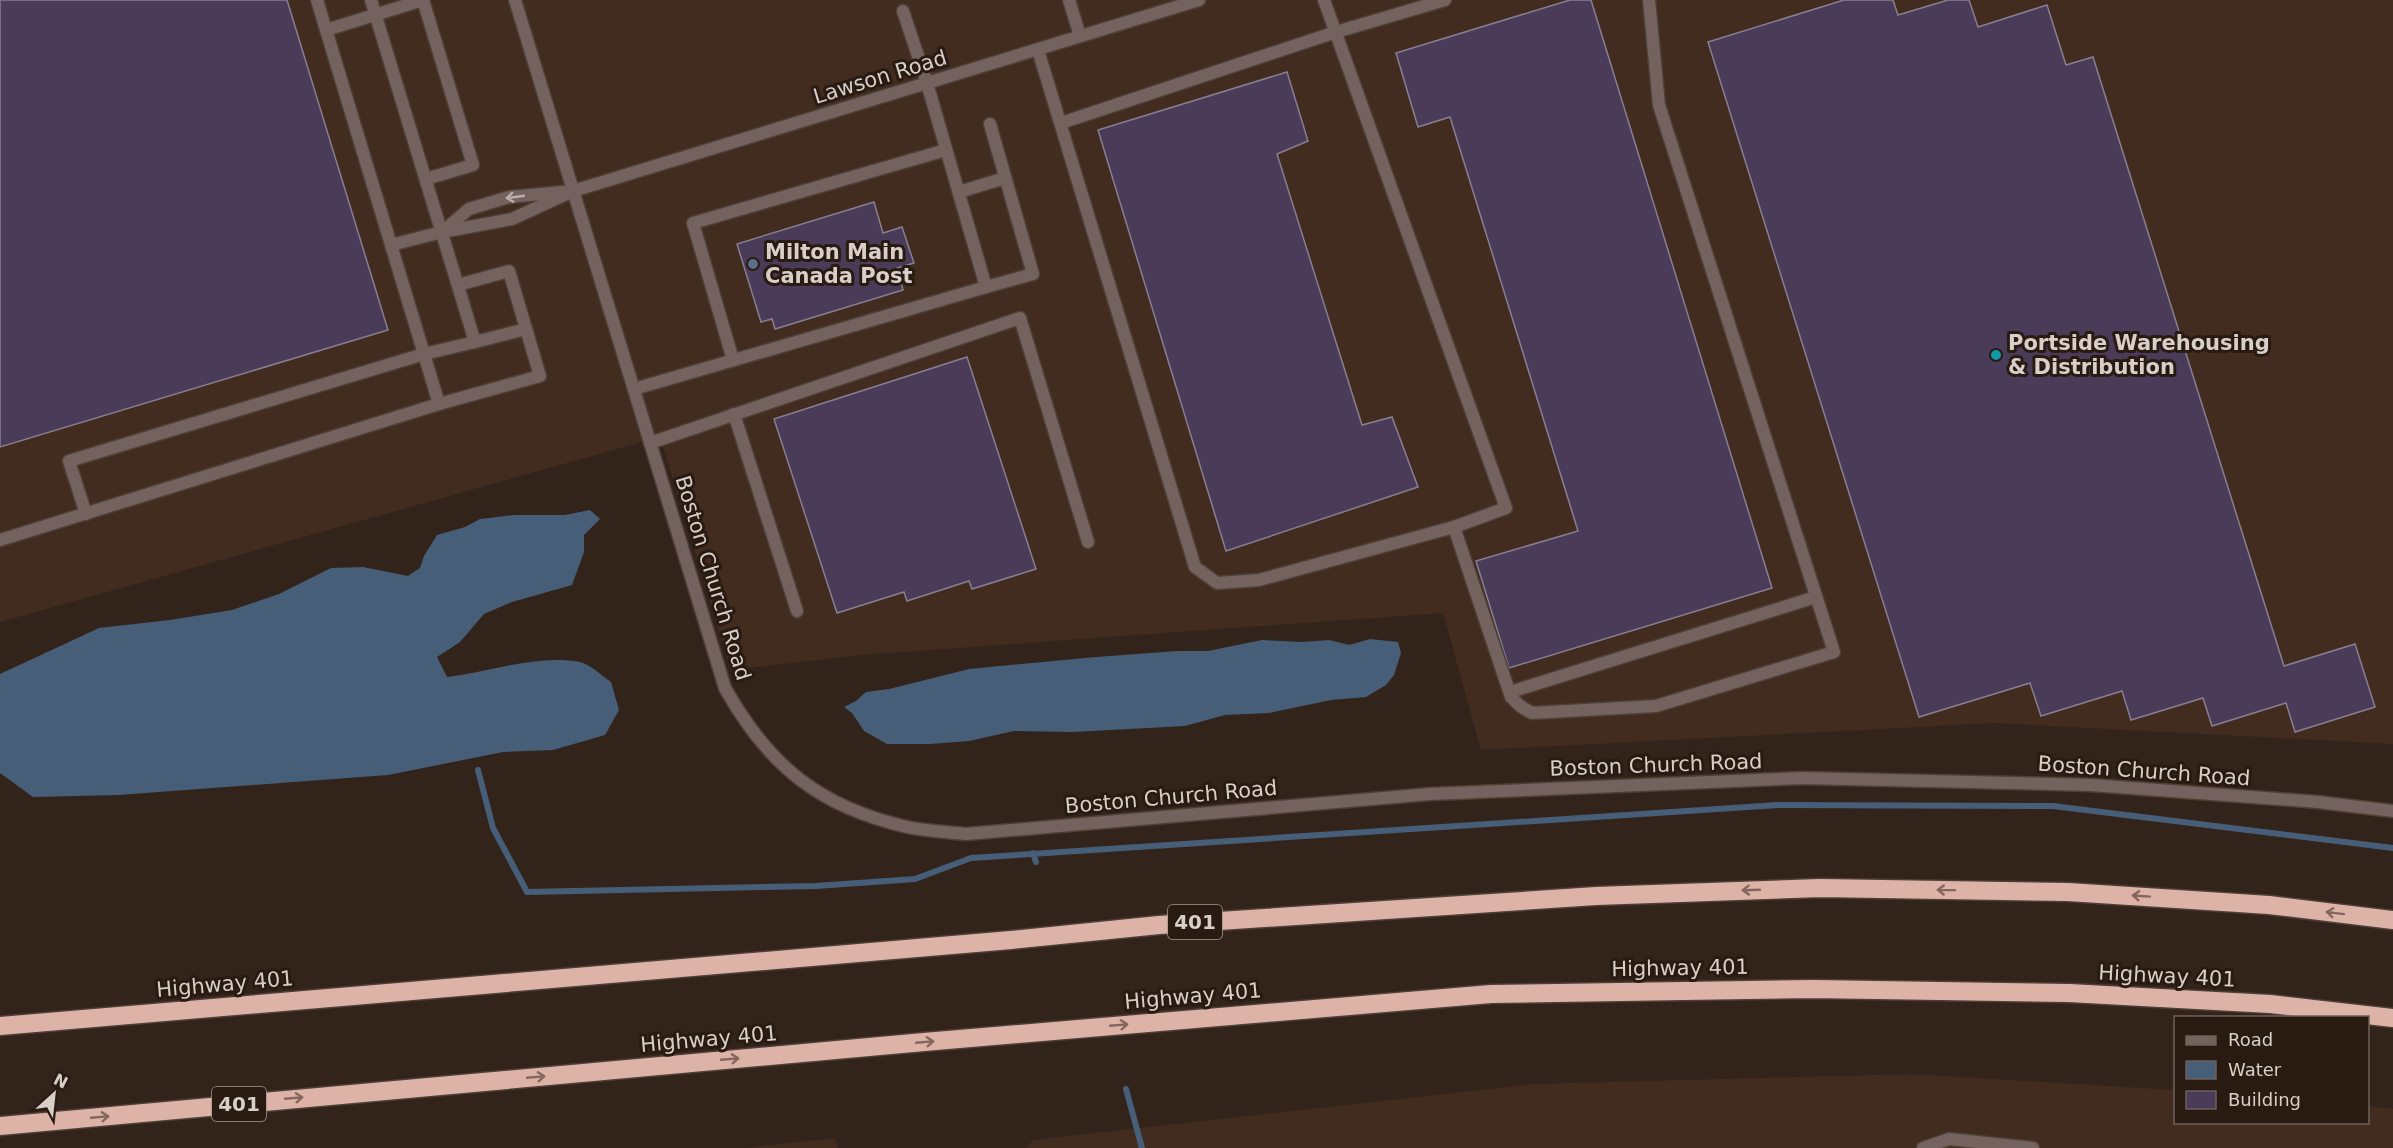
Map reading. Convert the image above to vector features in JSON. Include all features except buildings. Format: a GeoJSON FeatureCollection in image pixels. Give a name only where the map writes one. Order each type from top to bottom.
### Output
{"type":"FeatureCollection","features":[{"type":"Feature","properties":{"kind":"highway","name":"Highway 401"},"geometry":{"type":"LineString","coordinates":[[0,1026],[975,943],[1159,924],[1596,896],[1820,888],[2068,892],[2269,905],[2393,920]]}},
{"type":"Feature","properties":{"kind":"highway","name":"Highway 401"},"geometry":{"type":"LineString","coordinates":[[0,1126],[924,1042],[1491,994],[1814,989],[2069,993],[2270,1004],[2393,1018]]}},
{"type":"Feature","properties":{"kind":"street"},"geometry":{"type":"LineString","coordinates":[[317,0],[440,405]]}},
{"type":"Feature","properties":{"kind":"street"},"geometry":{"type":"LineString","coordinates":[[371,0],[475,342]]}},
{"type":"Feature","properties":{"kind":"street"},"geometry":{"type":"LineString","coordinates":[[326,30],[423,0],[473,165],[426,179]]}},
{"type":"Feature","properties":{"kind":"street","name":"Boston Church Road"},"geometry":{"type":"LineString","coordinates":[[515,0],[725,687],[743,721],[789,773],[822,795],[865,815],[908,827],[966,834],[1430,794],[1803,778],[2091,785],[2318,802],[2393,811]]}},
{"type":"Feature","properties":{"kind":"street"},"geometry":{"type":"LineString","coordinates":[[1069,0],[1080,36]]}},
{"type":"Feature","properties":{"kind":"street","name":"Lawson Road"},"geometry":{"type":"LineString","coordinates":[[573,191],[1199,0]]}},
{"type":"Feature","properties":{"kind":"street"},"geometry":{"type":"LineString","coordinates":[[1038,50],[1195,567],[1217,583],[1259,580],[1454,527],[1506,508],[1324,0]]}},
{"type":"Feature","properties":{"kind":"street"},"geometry":{"type":"LineString","coordinates":[[1061,123],[1336,32],[1445,0]]}},
{"type":"Feature","properties":{"kind":"street"},"geometry":{"type":"LineString","coordinates":[[1454,527],[1510,692],[1520,706],[1532,713],[1656,706],[1834,652],[1659,105],[1649,0]]}},
{"type":"Feature","properties":{"kind":"street"},"geometry":{"type":"LineString","coordinates":[[903,10],[927,83],[986,287]]}},
{"type":"Feature","properties":{"kind":"street"},"geometry":{"type":"LineString","coordinates":[[634,389],[1033,274],[990,124]]}},
{"type":"Feature","properties":{"kind":"street"},"geometry":{"type":"LineString","coordinates":[[733,360],[693,223],[946,150]]}},
{"type":"Feature","properties":{"kind":"street"},"geometry":{"type":"LineString","coordinates":[[959,192],[1005,178]]}},
{"type":"Feature","properties":{"kind":"street"},"geometry":{"type":"LineString","coordinates":[[392,245],[442,232],[512,219],[573,191]]}},
{"type":"Feature","properties":{"kind":"street"},"geometry":{"type":"LineString","coordinates":[[442,232],[469,209],[509,197],[573,191]]}},
{"type":"Feature","properties":{"kind":"street"},"geometry":{"type":"LineString","coordinates":[[0,540],[540,376],[509,271],[458,285]]}},
{"type":"Feature","properties":{"kind":"street"},"geometry":{"type":"LineString","coordinates":[[650,442],[1020,318],[1088,542]]}},
{"type":"Feature","properties":{"kind":"street"},"geometry":{"type":"LineString","coordinates":[[86,514],[69,461],[424,354],[526,329]]}},
{"type":"Feature","properties":{"kind":"street"},"geometry":{"type":"LineString","coordinates":[[734,414],[797,611]]}},
{"type":"Feature","properties":{"kind":"street"},"geometry":{"type":"LineString","coordinates":[[1510,692],[1816,597]]}},
{"type":"Feature","properties":{"kind":"street"},"geometry":{"type":"LineString","coordinates":[[1923,1148],[1949,1139],[2033,1148]]}},
{"type":"Feature","properties":{"kind":"shaded area"},"geometry":{"type":"Polygon","coordinates":[[[0,0],[2393,0],[2393,744],[1995,723],[1481,750],[1443,613],[861,655],[731,670],[660,437],[0,622],[0,0]]]}},
{"type":"Feature","properties":{"kind":"shaded area"},"geometry":{"type":"Polygon","coordinates":[[[1912,1074],[2174,1090],[2174,1124],[2369,1124],[2369,1106],[2393,1109],[2393,1148],[1026,1148],[1033,1140],[1532,1084],[1912,1074]]]}},
{"type":"Feature","properties":{"kind":"shaded area"},"geometry":{"type":"Polygon","coordinates":[[[835,1138],[838,1148],[745,1148],[835,1138]]]}},
{"type":"Feature","properties":{"kind":"water"},"geometry":{"type":"Polygon","coordinates":[[[590,510],[600,519],[584,535],[584,552],[572,585],[512,602],[484,614],[460,642],[437,657],[447,677],[547,660],[584,663],[611,682],[619,710],[605,735],[553,750],[503,752],[388,775],[119,795],[33,797],[0,773],[0,674],[99,628],[232,610],[279,594],[331,568],[363,567],[408,576],[420,568],[424,556],[437,535],[465,527],[480,519],[514,515],[565,515],[590,510]]]}},
{"type":"Feature","properties":{"kind":"water"},"geometry":{"type":"Polygon","coordinates":[[[1370,639],[1398,642],[1401,653],[1394,675],[1386,685],[1366,697],[1331,700],[1269,713],[1225,715],[1185,726],[1073,732],[1014,731],[969,741],[887,744],[864,731],[852,713],[844,707],[856,701],[866,692],[889,689],[969,669],[1096,657],[1208,651],[1262,640],[1302,642],[1329,640],[1349,645],[1370,639]]]}},
{"type":"Feature","properties":{"kind":"waterway"},"geometry":{"type":"LineString","coordinates":[[478,770],[493,828],[527,892],[816,886],[915,879],[971,858],[1778,805],[2053,806],[2393,848]]}},
{"type":"Feature","properties":{"kind":"waterway"},"geometry":{"type":"LineString","coordinates":[[1033,853],[1036,862]]}},
{"type":"Feature","properties":{"kind":"waterway"},"geometry":{"type":"LineString","coordinates":[[1126,1089],[1142,1148]]}},
{"type":"Feature","properties":{"kind":"place","name":"Milton Main Canada Post"},"geometry":{"type":"Point","coordinates":[753,264]}},
{"type":"Feature","properties":{"kind":"place","name":"Portside Warehousing & Distribution"},"geometry":{"type":"Point","coordinates":[1996,355]}}]}
